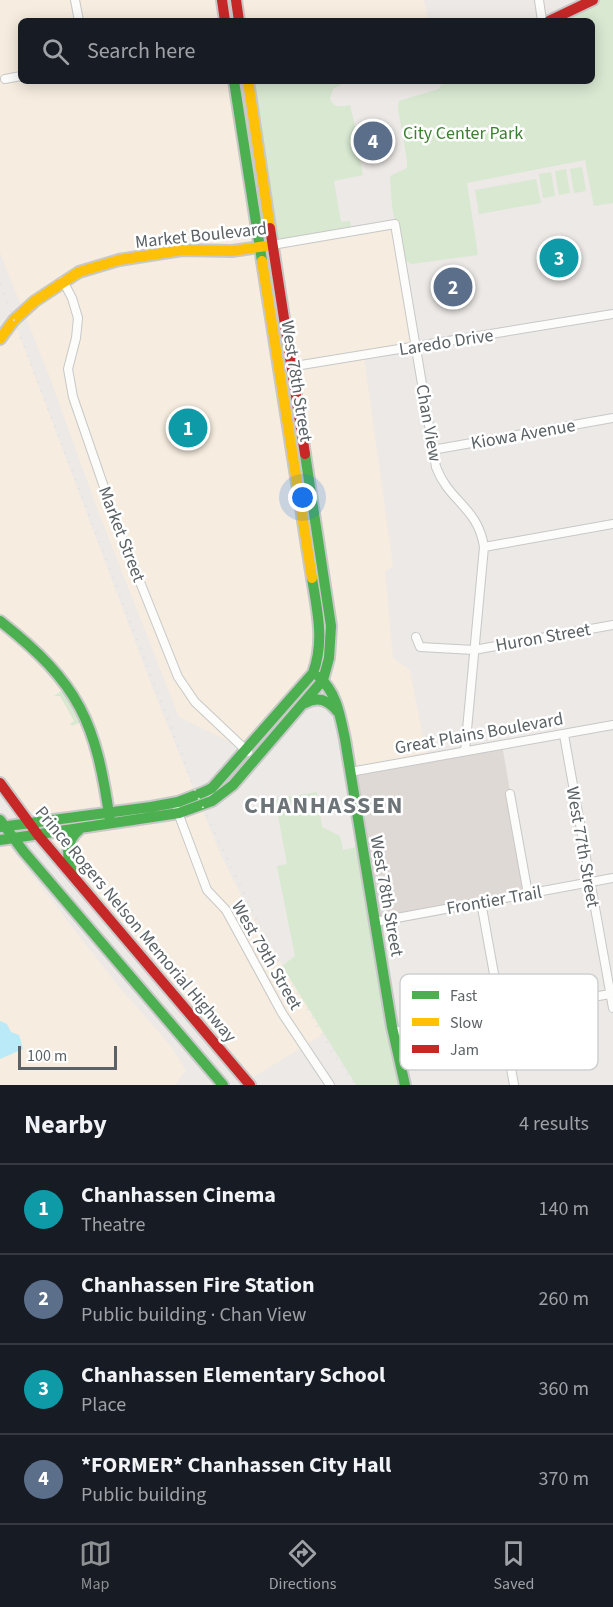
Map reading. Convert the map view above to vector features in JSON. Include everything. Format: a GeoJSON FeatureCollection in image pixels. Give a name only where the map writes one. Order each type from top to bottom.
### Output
{"type":"FeatureCollection","features":[{"type":"Feature","properties":{"kind":"street"},"geometry":{"type":"LineString","coordinates":[[75,0],[78,18]]}},
{"type":"Feature","properties":{"kind":"street"},"geometry":{"type":"LineString","coordinates":[[222,0],[225,18]]}},
{"type":"Feature","properties":{"kind":"street"},"geometry":{"type":"LineString","coordinates":[[236,0],[239,18]]}},
{"type":"Feature","properties":{"kind":"street"},"geometry":{"type":"LineString","coordinates":[[539,0],[542,18]]}},
{"type":"Feature","properties":{"kind":"street"},"geometry":{"type":"LineString","coordinates":[[555,18],[593,0]]}},
{"type":"Feature","properties":{"kind":"street"},"geometry":{"type":"LineString","coordinates":[[5,79],[18,77]]}},
{"type":"Feature","properties":{"kind":"street","name":"West 78th Street"},"geometry":{"type":"LineString","coordinates":[[234,84],[320,627],[320,651],[313,673],[323,680],[333,694],[338,713],[400,1063]]}},
{"type":"Feature","properties":{"kind":"street","name":"West 78th Street"},"geometry":{"type":"LineString","coordinates":[[248,84],[331,626],[329,658],[323,680]]}},
{"type":"Feature","properties":{"kind":"street","name":"Market Boulevard"},"geometry":{"type":"LineString","coordinates":[[0,339],[14,320],[63,281],[79,272],[119,260],[182,250],[232,251],[395,224]]}},
{"type":"Feature","properties":{"kind":"street","name":"Chan View"},"geometry":{"type":"LineString","coordinates":[[395,224],[432,450],[440,478],[447,490],[472,515],[481,530],[484,547],[465,752]]}},
{"type":"Feature","properties":{"kind":"street","name":"Market Street"},"geometry":{"type":"LineString","coordinates":[[63,281],[72,298],[78,318],[76,338],[68,369],[73,397],[116,522],[178,678],[195,702],[256,760]]}},
{"type":"Feature","properties":{"kind":"street","name":"Laredo Drive"},"geometry":{"type":"LineString","coordinates":[[279,369],[613,314]]}},
{"type":"Feature","properties":{"kind":"street","name":"Kiowa Avenue"},"geometry":{"type":"LineString","coordinates":[[432,450],[613,418]]}},
{"type":"Feature","properties":{"kind":"street"},"geometry":{"type":"LineString","coordinates":[[484,547],[613,524]]}},
{"type":"Feature","properties":{"kind":"street"},"geometry":{"type":"LineString","coordinates":[[0,621],[34,648],[53,668],[66,683],[83,710],[99,756],[110,819]]}},
{"type":"Feature","properties":{"kind":"street","name":"Huron Street"},"geometry":{"type":"LineString","coordinates":[[416,637],[420,647],[474,650],[613,625]]}},
{"type":"Feature","properties":{"kind":"street"},"geometry":{"type":"LineString","coordinates":[[177,808],[212,788],[313,673]]}},
{"type":"Feature","properties":{"kind":"street"},"geometry":{"type":"LineString","coordinates":[[1,824],[110,819],[202,806],[220,796],[233,785],[323,680]]}},
{"type":"Feature","properties":{"kind":"street"},"geometry":{"type":"LineString","coordinates":[[304,703],[321,698],[332,704],[338,713]]}},
{"type":"Feature","properties":{"kind":"street","name":"Great Plains Boulevard"},"geometry":{"type":"LineString","coordinates":[[350,772],[613,726]]}},
{"type":"Feature","properties":{"kind":"street","name":"West 77th Street"},"geometry":{"type":"LineString","coordinates":[[564,735],[613,1008]]}},
{"type":"Feature","properties":{"kind":"street","name":"Prince Rogers Nelson Memorial Highway"},"geometry":{"type":"LineString","coordinates":[[0,783],[29,824],[82,889],[250,1085]]}},
{"type":"Feature","properties":{"kind":"street"},"geometry":{"type":"LineString","coordinates":[[510,794],[528,894]]}},
{"type":"Feature","properties":{"kind":"street","name":"West 79th Street"},"geometry":{"type":"LineString","coordinates":[[177,808],[207,890],[226,910],[282,1013],[330,1085]]}},
{"type":"Feature","properties":{"kind":"street"},"geometry":{"type":"LineString","coordinates":[[0,840],[80,829],[110,819]]}},
{"type":"Feature","properties":{"kind":"street","name":"Prince Rogers Nelson Memorial Highway"},"geometry":{"type":"LineString","coordinates":[[1,824],[223,1085]]}},
{"type":"Feature","properties":{"kind":"street"},"geometry":{"type":"LineString","coordinates":[[80,829],[68,842],[66,854],[82,889]]}},
{"type":"Feature","properties":{"kind":"street","name":"Frontier Trail"},"geometry":{"type":"LineString","coordinates":[[375,922],[613,878]]}},
{"type":"Feature","properties":{"kind":"street"},"geometry":{"type":"LineString","coordinates":[[481,902],[494,974]]}},
{"type":"Feature","properties":{"kind":"street"},"geometry":{"type":"LineString","coordinates":[[598,996],[610,994]]}},
{"type":"Feature","properties":{"kind":"street"},"geometry":{"type":"LineString","coordinates":[[393,1032],[400,1031]]}},
{"type":"Feature","properties":{"kind":"street","name":"West 78th Street"},"geometry":{"type":"LineString","coordinates":[[402,1070],[405,1085]]}},
{"type":"Feature","properties":{"kind":"street"},"geometry":{"type":"LineString","coordinates":[[511,1070],[514,1085]]}},
{"type":"Feature","properties":{"kind":"shaded area"},"geometry":{"type":"Polygon","coordinates":[[[0,0],[424,0],[427,18],[18,18],[18,84],[234,84],[317,609],[313,673],[246,750],[179,717],[0,253],[0,0]]]}},
{"type":"Feature","properties":{"kind":"shaded area"},"geometry":{"type":"Polygon","coordinates":[[[395,224],[415,347],[364,356],[393,566],[385,571],[393,658],[410,670],[427,758],[350,772],[326,683],[330,649],[272,245],[395,224]]]}},
{"type":"Feature","properties":{"kind":"shaded area"},"geometry":{"type":"Polygon","coordinates":[[[14,320],[154,692],[220,853],[248,909],[324,1034],[247,1081],[0,783],[0,339],[14,320]]]}},
{"type":"Feature","properties":{"kind":"shaded area"},"geometry":{"type":"Polygon","coordinates":[[[502,745],[528,894],[375,922],[350,772],[502,745]]]}},
{"type":"Feature","properties":{"kind":"shaded area"},"geometry":{"type":"Polygon","coordinates":[[[4,839],[119,987],[170,1045],[186,1070],[175,1085],[0,1085],[0,840],[4,839]]]}},
{"type":"Feature","properties":{"kind":"green space","name":"City Center Park"},"geometry":{"type":"Polygon","coordinates":[[[593,0],[613,0],[613,203],[594,206],[585,160],[467,183],[478,255],[411,264],[401,257],[392,206],[390,176],[407,168],[398,109],[399,101],[439,89],[442,84],[595,84],[595,18],[553,18],[593,0]]]}},
{"type":"Feature","properties":{"kind":"green space","name":"City Center Park"},"geometry":{"type":"Polygon","coordinates":[[[248,84],[342,84],[333,89],[330,99],[338,106],[350,105],[358,139],[354,142],[355,148],[358,148],[363,175],[334,181],[341,222],[350,221],[351,232],[272,245],[248,84]]]}},
{"type":"Feature","properties":{"kind":"green space"},"geometry":{"type":"Polygon","coordinates":[[[582,167],[586,191],[574,193],[570,169],[582,167]]]}},
{"type":"Feature","properties":{"kind":"green space"},"geometry":{"type":"Polygon","coordinates":[[[566,169],[570,193],[559,195],[555,171],[566,169]]]}},
{"type":"Feature","properties":{"kind":"green space"},"geometry":{"type":"Polygon","coordinates":[[[551,172],[555,196],[543,198],[539,174],[551,172]]]}},
{"type":"Feature","properties":{"kind":"green space"},"geometry":{"type":"Polygon","coordinates":[[[536,179],[541,203],[479,214],[475,190],[536,179]]]}},
{"type":"Feature","properties":{"kind":"green space"},"geometry":{"type":"Polygon","coordinates":[[[61,691],[66,693],[80,719],[79,723],[72,726],[70,724],[74,721],[60,696],[54,696],[61,691]]]}},
{"type":"Feature","properties":{"kind":"green space"},"geometry":{"type":"Polygon","coordinates":[[[317,792],[322,827],[340,836],[343,850],[362,846],[400,1057],[400,1070],[402,1070],[405,1085],[356,1085],[282,966],[295,956],[277,866],[287,864],[275,799],[317,792]]]}},
{"type":"Feature","properties":{"kind":"water"},"geometry":{"type":"Polygon","coordinates":[[[0,1021],[7,1024],[11,1032],[19,1035],[23,1049],[0,1059],[0,1021]]]}},
{"type":"Feature","properties":{"kind":"railway"},"geometry":{"type":"LineString","coordinates":[[0,284],[197,795],[267,941],[336,1058],[355,1085]]}},
{"type":"Feature","properties":{"kind":"traffic: fast"},"geometry":{"type":"LineString","coordinates":[[234,84],[262,261]]}},
{"type":"Feature","properties":{"kind":"traffic: fast"},"geometry":{"type":"LineString","coordinates":[[0,840],[179,813],[212,801],[233,785],[323,680],[329,658],[331,626],[305,454]]}},
{"type":"Feature","properties":{"kind":"traffic: fast"},"geometry":{"type":"LineString","coordinates":[[0,827],[151,807],[178,802],[212,788],[313,673],[317,661],[319,637],[312,578]]}},
{"type":"Feature","properties":{"kind":"traffic: fast"},"geometry":{"type":"LineString","coordinates":[[0,621],[49,665],[80,708],[98,757],[110,821]]}},
{"type":"Feature","properties":{"kind":"traffic: fast"},"geometry":{"type":"LineString","coordinates":[[319,677],[334,698],[343,730],[392,1027],[400,1063]]}},
{"type":"Feature","properties":{"kind":"traffic: fast"},"geometry":{"type":"LineString","coordinates":[[305,703],[323,700],[337,711]]}},
{"type":"Feature","properties":{"kind":"traffic: fast"},"geometry":{"type":"LineString","coordinates":[[0,820],[24,852],[223,1085]]}},
{"type":"Feature","properties":{"kind":"traffic: fast"},"geometry":{"type":"LineString","coordinates":[[73,873],[68,849],[80,829]]}},
{"type":"Feature","properties":{"kind":"traffic: fast"},"geometry":{"type":"LineString","coordinates":[[402,1070],[405,1085]]}},
{"type":"Feature","properties":{"kind":"traffic: slow"},"geometry":{"type":"LineString","coordinates":[[248,84],[270,228]]}},
{"type":"Feature","properties":{"kind":"traffic: slow"},"geometry":{"type":"LineString","coordinates":[[0,339],[14,320],[35,301],[79,272],[119,260],[182,250],[232,251],[266,246]]}},
{"type":"Feature","properties":{"kind":"traffic: slow"},"geometry":{"type":"LineString","coordinates":[[262,261],[312,578]]}},
{"type":"Feature","properties":{"kind":"traffic: jam"},"geometry":{"type":"LineString","coordinates":[[222,0],[225,18]]}},
{"type":"Feature","properties":{"kind":"traffic: jam"},"geometry":{"type":"LineString","coordinates":[[236,0],[239,18]]}},
{"type":"Feature","properties":{"kind":"traffic: jam"},"geometry":{"type":"LineString","coordinates":[[555,18],[593,0]]}},
{"type":"Feature","properties":{"kind":"traffic: jam"},"geometry":{"type":"LineString","coordinates":[[270,228],[305,454]]}},
{"type":"Feature","properties":{"kind":"traffic: jam"},"geometry":{"type":"LineString","coordinates":[[0,783],[38,835],[250,1085]]}},
{"type":"Feature","properties":{"kind":"place","name":"*FORMER* Chanhassen City Hall"},"geometry":{"type":"Point","coordinates":[373,141]}},
{"type":"Feature","properties":{"kind":"place","name":"Chanhassen Elementary School"},"geometry":{"type":"Point","coordinates":[559,258]}},
{"type":"Feature","properties":{"kind":"place","name":"Chanhassen Fire Station"},"geometry":{"type":"Point","coordinates":[453,287]}},
{"type":"Feature","properties":{"kind":"place","name":"Chanhassen Cinema"},"geometry":{"type":"Point","coordinates":[188,428]}},
{"type":"Feature","properties":{"kind":"district","name":"CHANHASSEN"},"geometry":{"type":"Point","coordinates":[324,805]}}]}
